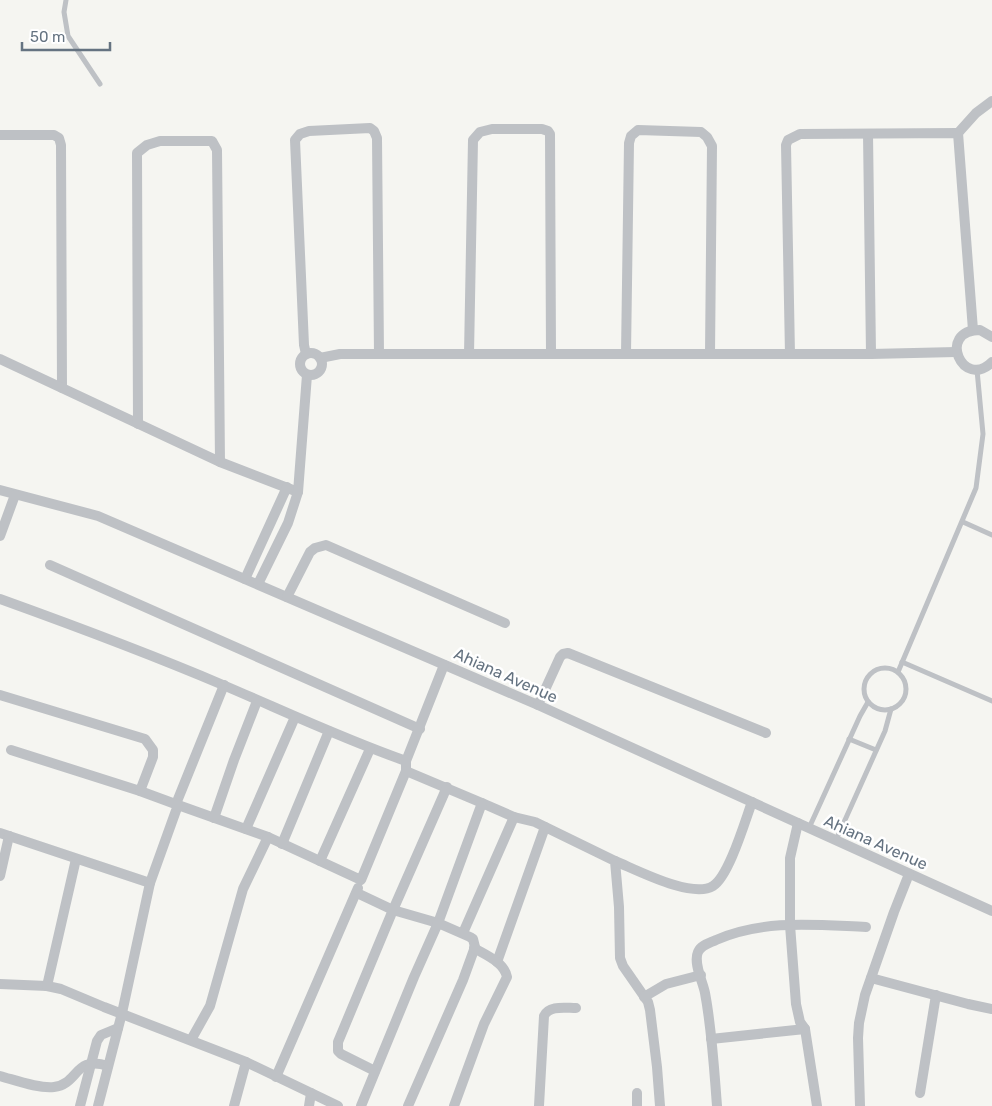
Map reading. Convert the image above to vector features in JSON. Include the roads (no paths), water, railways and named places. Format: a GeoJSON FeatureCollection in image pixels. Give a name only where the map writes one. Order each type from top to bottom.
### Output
{"type":"FeatureCollection","features":[{"type":"Feature","properties":{"kind":"street"},"geometry":{"type":"LineString","coordinates":[[973,330],[958,133],[976,113],[992,101]]}},
{"type":"Feature","properties":{"kind":"street"},"geometry":{"type":"LineString","coordinates":[[306,354],[304,345],[295,140],[300,134],[309,131],[370,128],[374,131],[377,138],[379,354]]}},
{"type":"Feature","properties":{"kind":"street"},"geometry":{"type":"LineString","coordinates":[[469,354],[473,140],[480,132],[492,129],[542,129],[550,134],[551,354]]}},
{"type":"Feature","properties":{"kind":"street"},"geometry":{"type":"LineString","coordinates":[[626,354],[629,143],[631,136],[638,130],[701,132],[707,137],[712,146],[710,354]]}},
{"type":"Feature","properties":{"kind":"street"},"geometry":{"type":"LineString","coordinates":[[790,354],[786,145],[788,140],[800,134],[958,133]]}},
{"type":"Feature","properties":{"kind":"street"},"geometry":{"type":"LineString","coordinates":[[868,134],[871,354]]}},
{"type":"Feature","properties":{"kind":"street"},"geometry":{"type":"LineString","coordinates":[[0,135],[54,135],[60,138],[62,388]]}},
{"type":"Feature","properties":{"kind":"street"},"geometry":{"type":"LineString","coordinates":[[138,424],[137,154],[147,145],[160,141],[212,141],[217,150],[220,462]]}},
{"type":"Feature","properties":{"kind":"street"},"geometry":{"type":"LineString","coordinates":[[992,336],[980,330],[966,332],[960,337],[956,352],[958,359],[970,369],[985,368],[992,362]]}},
{"type":"Feature","properties":{"kind":"street"},"geometry":{"type":"LineString","coordinates":[[320,358],[340,354],[871,354],[956,352]]}},
{"type":"Feature","properties":{"kind":"street"},"geometry":{"type":"LineString","coordinates":[[306,354],[314,354],[322,362],[321,370],[315,375],[303,373],[299,365],[302,357],[306,354]]}},
{"type":"Feature","properties":{"kind":"street"},"geometry":{"type":"LineString","coordinates":[[0,359],[220,462],[298,492]]}},
{"type":"Feature","properties":{"kind":"street"},"geometry":{"type":"LineString","coordinates":[[258,584],[288,524],[298,492],[307,375]]}},
{"type":"Feature","properties":{"kind":"street"},"geometry":{"type":"LineString","coordinates":[[244,579],[287,487]]}},
{"type":"Feature","properties":{"kind":"street","name":"Ahiana Avenue"},"geometry":{"type":"LineString","coordinates":[[0,490],[98,516],[538,705],[992,911]]}},
{"type":"Feature","properties":{"kind":"street"},"geometry":{"type":"LineString","coordinates":[[0,536],[15,495]]}},
{"type":"Feature","properties":{"kind":"street"},"geometry":{"type":"LineString","coordinates":[[287,597],[310,552],[315,548],[326,545],[505,623]]}},
{"type":"Feature","properties":{"kind":"street"},"geometry":{"type":"LineString","coordinates":[[50,565],[420,729]]}},
{"type":"Feature","properties":{"kind":"street"},"geometry":{"type":"LineString","coordinates":[[0,599],[96,634],[224,685],[370,749],[482,803],[514,817],[535,822],[615,861],[673,884],[695,889],[706,889],[718,882],[727,867],[752,802]]}},
{"type":"Feature","properties":{"kind":"street"},"geometry":{"type":"LineString","coordinates":[[538,705],[560,657],[562,654],[568,653],[766,733]]}},
{"type":"Feature","properties":{"kind":"street"},"geometry":{"type":"LineString","coordinates":[[276,1077],[357,893],[444,665]]}},
{"type":"Feature","properties":{"kind":"street"},"geometry":{"type":"LineString","coordinates":[[98,1106],[122,1013],[150,883],[177,804],[224,685]]}},
{"type":"Feature","properties":{"kind":"street"},"geometry":{"type":"LineString","coordinates":[[0,695],[145,739],[152,750],[153,757],[140,791]]}},
{"type":"Feature","properties":{"kind":"street"},"geometry":{"type":"LineString","coordinates":[[214,818],[257,701]]}},
{"type":"Feature","properties":{"kind":"street"},"geometry":{"type":"LineString","coordinates":[[246,829],[294,717]]}},
{"type":"Feature","properties":{"kind":"street"},"geometry":{"type":"LineString","coordinates":[[282,844],[329,731]]}},
{"type":"Feature","properties":{"kind":"street"},"geometry":{"type":"LineString","coordinates":[[320,861],[370,749]]}},
{"type":"Feature","properties":{"kind":"street"},"geometry":{"type":"LineString","coordinates":[[11,750],[140,791],[268,837],[361,880]]}},
{"type":"Feature","properties":{"kind":"street"},"geometry":{"type":"LineString","coordinates":[[375,1071],[341,1054],[338,1051],[338,1042],[447,787]]}},
{"type":"Feature","properties":{"kind":"street"},"geometry":{"type":"LineString","coordinates":[[362,1106],[438,923],[482,803]]}},
{"type":"Feature","properties":{"kind":"street"},"geometry":{"type":"LineString","coordinates":[[463,933],[514,817]]}},
{"type":"Feature","properties":{"kind":"street"},"geometry":{"type":"LineString","coordinates":[[798,823],[790,858],[790,925],[796,1004],[800,1022],[805,1028],[817,1106]]}},
{"type":"Feature","properties":{"kind":"street"},"geometry":{"type":"LineString","coordinates":[[497,962],[546,827]]}},
{"type":"Feature","properties":{"kind":"street"},"geometry":{"type":"LineString","coordinates":[[0,876],[5,835],[150,883]]}},
{"type":"Feature","properties":{"kind":"street"},"geometry":{"type":"LineString","coordinates":[[191,1040],[210,1006],[243,889],[268,837]]}},
{"type":"Feature","properties":{"kind":"street"},"geometry":{"type":"LineString","coordinates":[[47,986],[76,859]]}},
{"type":"Feature","properties":{"kind":"street"},"geometry":{"type":"LineString","coordinates":[[615,861],[619,907],[620,958],[650,1010],[660,1106]]}},
{"type":"Feature","properties":{"kind":"street"},"geometry":{"type":"LineString","coordinates":[[860,1106],[858,1066],[859,1023],[865,995],[909,874]]}},
{"type":"Feature","properties":{"kind":"street"},"geometry":{"type":"LineString","coordinates":[[357,893],[393,910],[438,923],[463,933],[472,939],[474,948],[463,980],[408,1106]]}},
{"type":"Feature","properties":{"kind":"street"},"geometry":{"type":"LineString","coordinates":[[717,1106],[706,1000],[697,954],[705,945],[725,936],[750,929],[790,925],[866,927]]}},
{"type":"Feature","properties":{"kind":"street"},"geometry":{"type":"LineString","coordinates":[[454,1106],[484,1024],[506,980],[507,974],[497,962],[474,948]]}},
{"type":"Feature","properties":{"kind":"street"},"geometry":{"type":"LineString","coordinates":[[644,997],[666,984],[701,975]]}},
{"type":"Feature","properties":{"kind":"street"},"geometry":{"type":"LineString","coordinates":[[871,978],[992,1009]]}},
{"type":"Feature","properties":{"kind":"street"},"geometry":{"type":"LineString","coordinates":[[0,984],[61,988],[246,1062],[338,1106]]}},
{"type":"Feature","properties":{"kind":"street"},"geometry":{"type":"LineString","coordinates":[[920,1093],[936,995]]}},
{"type":"Feature","properties":{"kind":"street"},"geometry":{"type":"LineString","coordinates":[[539,1106],[545,1012],[554,1009],[576,1008]]}},
{"type":"Feature","properties":{"kind":"street"},"geometry":{"type":"LineString","coordinates":[[80,1106],[98,1041],[101,1035],[118,1028]]}},
{"type":"Feature","properties":{"kind":"street"},"geometry":{"type":"LineString","coordinates":[[711,1040],[805,1028]]}},
{"type":"Feature","properties":{"kind":"street"},"geometry":{"type":"LineString","coordinates":[[234,1106],[246,1062]]}},
{"type":"Feature","properties":{"kind":"street"},"geometry":{"type":"LineString","coordinates":[[0,1076],[47,1088],[66,1083],[85,1065],[91,1063],[108,1066]]}},
{"type":"Feature","properties":{"kind":"street"},"geometry":{"type":"LineString","coordinates":[[309,1106],[311,1093]]}},
{"type":"Feature","properties":{"kind":"street"},"geometry":{"type":"LineString","coordinates":[[637,1093],[637,1106]]}},
{"type":"Feature","properties":{"kind":"lane"},"geometry":{"type":"LineString","coordinates":[[66,0],[64,12],[68,36],[100,84]]}},
{"type":"Feature","properties":{"kind":"lane"},"geometry":{"type":"LineString","coordinates":[[898,672],[976,488],[983,434],[977,370]]}},
{"type":"Feature","properties":{"kind":"lane"},"geometry":{"type":"LineString","coordinates":[[963,522],[992,535]]}},
{"type":"Feature","properties":{"kind":"lane"},"geometry":{"type":"LineString","coordinates":[[902,662],[992,701]]}},
{"type":"Feature","properties":{"kind":"lane"},"geometry":{"type":"LineString","coordinates":[[881,668],[890,668],[898,672],[904,679],[905,697],[900,705],[891,710],[883,710],[875,708],[868,702],[864,686],[867,678],[873,672],[881,668]]}},
{"type":"Feature","properties":{"kind":"lane"},"geometry":{"type":"LineString","coordinates":[[809,828],[849,738],[868,702]]}},
{"type":"Feature","properties":{"kind":"lane"},"geometry":{"type":"LineString","coordinates":[[836,840],[885,731],[891,710]]}},
{"type":"Feature","properties":{"kind":"lane"},"geometry":{"type":"LineString","coordinates":[[849,738],[876,750]]}}]}
